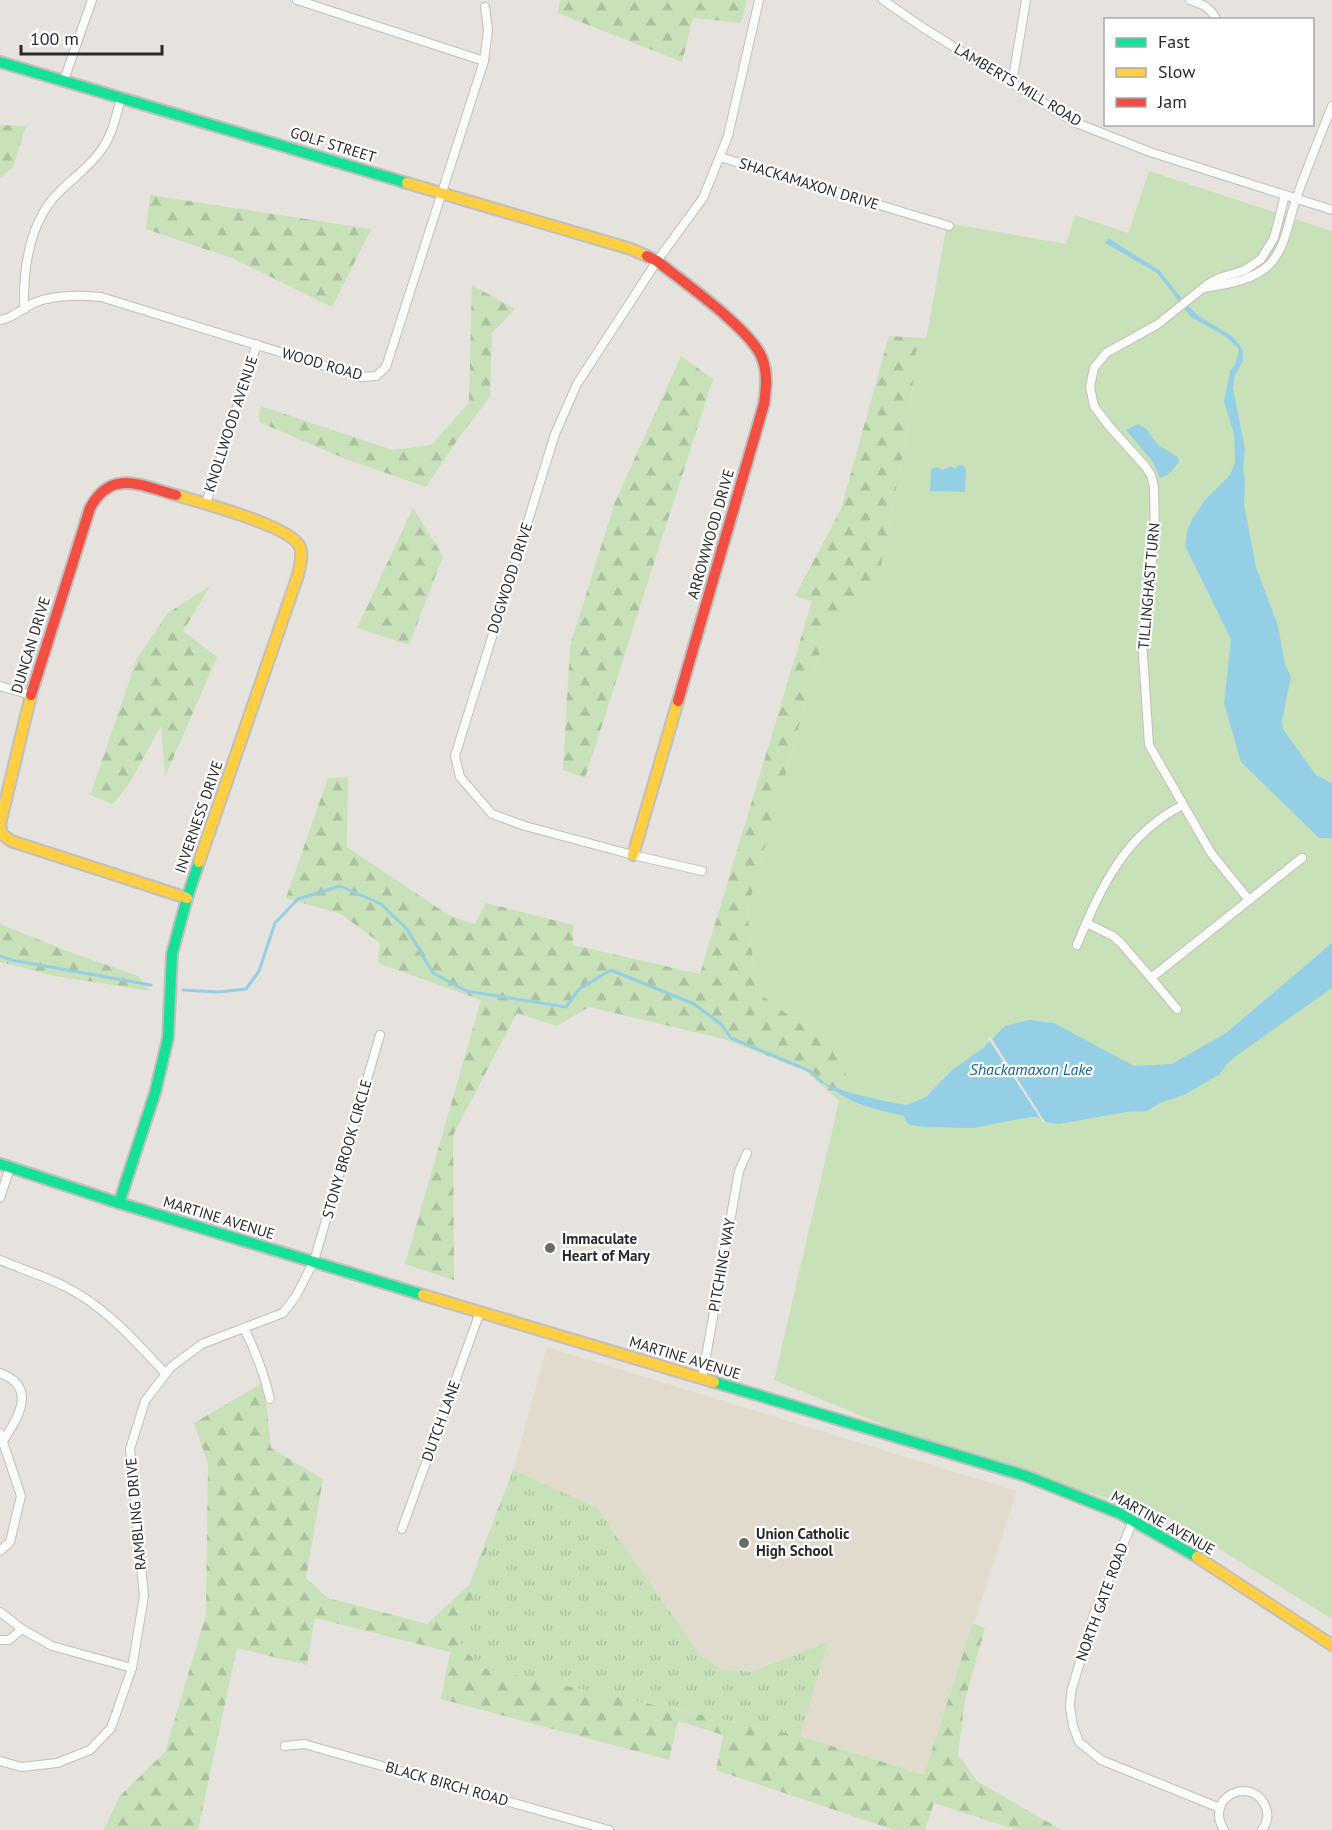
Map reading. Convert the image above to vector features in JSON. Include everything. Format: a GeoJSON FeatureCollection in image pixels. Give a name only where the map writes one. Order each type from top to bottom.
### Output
{"type":"FeatureCollection","features":[{"type":"Feature","properties":{"kind":"street"},"geometry":{"type":"LineString","coordinates":[[64,80],[92,0]]}},
{"type":"Feature","properties":{"kind":"street"},"geometry":{"type":"LineString","coordinates":[[297,0],[484,60]]}},
{"type":"Feature","properties":{"kind":"street","name":"SHACKAMAXON DRIVE"},"geometry":{"type":"LineString","coordinates":[[759,0],[728,136],[720,157],[949,226]]}},
{"type":"Feature","properties":{"kind":"street","name":"LAMBERTS MILL ROAD"},"geometry":{"type":"LineString","coordinates":[[883,0],[1074,122],[1150,152],[1332,210]]}},
{"type":"Feature","properties":{"kind":"street"},"geometry":{"type":"LineString","coordinates":[[1012,83],[1026,0]]}},
{"type":"Feature","properties":{"kind":"street"},"geometry":{"type":"LineString","coordinates":[[1190,0],[1211,10],[1215,18]]}},
{"type":"Feature","properties":{"kind":"street","name":"WOOD ROAD"},"geometry":{"type":"LineString","coordinates":[[0,320],[15,316],[33,303],[43,300],[74,295],[101,297],[361,377],[376,376],[381,373],[386,367],[484,60],[488,30],[485,7]]}},
{"type":"Feature","properties":{"kind":"street","name":"GOLF STREET"},"geometry":{"type":"LineString","coordinates":[[0,62],[631,249],[657,261]]}},
{"type":"Feature","properties":{"kind":"street"},"geometry":{"type":"LineString","coordinates":[[24,309],[26,264],[39,222],[59,192],[99,154],[114,125],[121,97]]}},
{"type":"Feature","properties":{"kind":"street","name":"TILLINGHAST TURN"},"geometry":{"type":"LineString","coordinates":[[1200,289],[1232,283],[1252,276],[1269,264],[1281,246],[1296,198],[1332,106]]}},
{"type":"Feature","properties":{"kind":"street","name":"DOGWOOD DRIVE"},"geometry":{"type":"LineString","coordinates":[[702,871],[513,823],[492,814],[460,777],[455,756],[565,409],[577,384],[657,261],[703,198],[720,157]]}},
{"type":"Feature","properties":{"kind":"street","name":"TILLINGHAST TURN"},"geometry":{"type":"LineString","coordinates":[[1249,900],[1211,853],[1151,750],[1147,737],[1142,640],[1155,536],[1154,487],[1145,466],[1094,406],[1090,387],[1094,368],[1106,353],[1158,324],[1200,289],[1219,278],[1245,270],[1261,259],[1274,238],[1285,195]]}},
{"type":"Feature","properties":{"kind":"street","name":"ARROWWOOD DRIVE"},"geometry":{"type":"LineString","coordinates":[[633,855],[764,404],[766,388],[764,360],[757,346],[746,334],[657,261]]}},
{"type":"Feature","properties":{"kind":"street","name":"KNOLLWOOD AVENUE"},"geometry":{"type":"LineString","coordinates":[[206,503],[256,344]]}},
{"type":"Feature","properties":{"kind":"street","name":"DUNCAN DRIVE"},"geometry":{"type":"LineString","coordinates":[[187,898],[10,841],[2,834],[0,824],[31,695],[90,508],[100,491],[108,485],[127,482],[206,503]]}},
{"type":"Feature","properties":{"kind":"street","name":"INVERNESS DRIVE"},"geometry":{"type":"LineString","coordinates":[[119,1203],[155,1093],[168,1038],[172,954],[187,898],[301,561],[302,551],[292,536],[206,503]]}},
{"type":"Feature","properties":{"kind":"street"},"geometry":{"type":"LineString","coordinates":[[0,686],[31,695]]}},
{"type":"Feature","properties":{"kind":"street"},"geometry":{"type":"LineString","coordinates":[[1077,945],[1094,905],[1129,846],[1155,822],[1183,805]]}},
{"type":"Feature","properties":{"kind":"street"},"geometry":{"type":"LineString","coordinates":[[1151,978],[1302,858]]}},
{"type":"Feature","properties":{"kind":"street"},"geometry":{"type":"LineString","coordinates":[[1086,923],[1113,936],[1121,943],[1177,1010]]}},
{"type":"Feature","properties":{"kind":"street","name":"STONY BROOK CIRCLE"},"geometry":{"type":"LineString","coordinates":[[313,1262],[380,1035]]}},
{"type":"Feature","properties":{"kind":"street","name":"PITCHING WAY"},"geometry":{"type":"LineString","coordinates":[[702,1379],[739,1171],[747,1153]]}},
{"type":"Feature","properties":{"kind":"street"},"geometry":{"type":"LineString","coordinates":[[0,1198],[5,1166]]}},
{"type":"Feature","properties":{"kind":"street","name":"MARTINE AVENUE"},"geometry":{"type":"LineString","coordinates":[[5,1166],[313,1262],[1026,1476],[1119,1513],[1190,1552],[1332,1645]]}},
{"type":"Feature","properties":{"kind":"street"},"geometry":{"type":"LineString","coordinates":[[0,1260],[64,1286],[83,1297],[119,1324],[165,1373]]}},
{"type":"Feature","properties":{"kind":"street","name":"RAMBLING DRIVE"},"geometry":{"type":"LineString","coordinates":[[0,1761],[22,1767],[57,1763],[90,1750],[111,1728],[132,1668],[144,1596],[130,1449],[145,1401],[165,1373],[202,1344],[283,1313],[296,1296],[313,1262]]}},
{"type":"Feature","properties":{"kind":"street","name":"DUTCH LANE"},"geometry":{"type":"LineString","coordinates":[[402,1529],[480,1312]]}},
{"type":"Feature","properties":{"kind":"street"},"geometry":{"type":"LineString","coordinates":[[244,1328],[261,1363],[270,1399]]}},
{"type":"Feature","properties":{"kind":"street"},"geometry":{"type":"LineString","coordinates":[[0,1373],[17,1383],[22,1406],[19,1416],[1,1437],[21,1496],[10,1542],[0,1551]]}},
{"type":"Feature","properties":{"kind":"street","name":"NORTH GATE ROAD"},"geometry":{"type":"LineString","coordinates":[[1133,1521],[1094,1614],[1071,1692],[1070,1707],[1073,1726],[1079,1742],[1101,1760],[1220,1808]]}},
{"type":"Feature","properties":{"kind":"street"},"geometry":{"type":"LineString","coordinates":[[0,1612],[22,1629],[52,1646],[132,1668]]}},
{"type":"Feature","properties":{"kind":"street"},"geometry":{"type":"LineString","coordinates":[[0,1640],[9,1640],[22,1629]]}},
{"type":"Feature","properties":{"kind":"street","name":"BLACK BIRCH ROAD"},"geometry":{"type":"LineString","coordinates":[[285,1746],[304,1744],[609,1830]]}},
{"type":"Feature","properties":{"kind":"street"},"geometry":{"type":"LineString","coordinates":[[1224,1830],[1219,1821],[1220,1808],[1224,1800],[1237,1791],[1252,1792],[1262,1800],[1268,1811],[1262,1830]]}},
{"type":"Feature","properties":{"kind":"shaded area","name":"Union Catholic High School"},"geometry":{"type":"Polygon","coordinates":[[[547,1347],[1017,1491],[924,1775],[800,1736],[458,1639],[513,1470],[547,1347]]]}},
{"type":"Feature","properties":{"kind":"green space"},"geometry":{"type":"Polygon","coordinates":[[[560,0],[747,0],[741,23],[693,18],[682,62],[558,13],[560,0]]]}},
{"type":"Feature","properties":{"kind":"green space"},"geometry":{"type":"Polygon","coordinates":[[[0,125],[26,126],[13,167],[0,178],[0,125]]]}},
{"type":"Feature","properties":{"kind":"green space"},"geometry":{"type":"Polygon","coordinates":[[[1149,171],[1332,231],[1332,1619],[1165,1515],[1044,1480],[906,1434],[774,1380],[839,1101],[845,1087],[846,1058],[757,992],[747,911],[823,640],[877,587],[909,421],[916,351],[924,351],[947,223],[1066,244],[1075,215],[1128,233],[1149,171]]]}},
{"type":"Feature","properties":{"kind":"green space"},"geometry":{"type":"Polygon","coordinates":[[[150,195],[371,229],[332,307],[234,259],[146,229],[150,195]]]}},
{"type":"Feature","properties":{"kind":"green space"},"geometry":{"type":"Polygon","coordinates":[[[472,285],[515,309],[492,333],[490,397],[462,433],[426,487],[343,458],[259,422],[260,406],[393,450],[431,445],[469,403],[472,285]]]}},
{"type":"Feature","properties":{"kind":"green space"},"geometry":{"type":"Polygon","coordinates":[[[889,336],[927,338],[924,352],[916,351],[909,421],[877,587],[823,640],[747,911],[757,992],[846,1058],[845,1087],[839,1101],[806,1071],[724,1039],[589,1007],[557,1026],[517,1013],[453,1135],[454,1280],[405,1264],[481,1000],[378,963],[380,943],[341,914],[286,898],[328,778],[348,777],[347,847],[450,916],[475,924],[486,903],[573,925],[573,945],[700,974],[812,601],[795,596],[841,509],[889,336]]]}},
{"type":"Feature","properties":{"kind":"green space"},"geometry":{"type":"Polygon","coordinates":[[[681,356],[713,379],[585,778],[563,770],[570,646],[615,502],[681,356]]]}},
{"type":"Feature","properties":{"kind":"green space"},"geometry":{"type":"Polygon","coordinates":[[[413,508],[443,556],[409,645],[357,628],[413,508]]]}},
{"type":"Feature","properties":{"kind":"green space"},"geometry":{"type":"Polygon","coordinates":[[[210,586],[183,631],[217,657],[165,777],[161,726],[129,784],[113,804],[90,795],[137,658],[168,613],[210,586]]]}},
{"type":"Feature","properties":{"kind":"green space"},"geometry":{"type":"Polygon","coordinates":[[[0,924],[138,976],[151,991],[55,976],[0,962],[0,924]]]}},
{"type":"Feature","properties":{"kind":"green space"},"geometry":{"type":"Polygon","coordinates":[[[264,1382],[271,1448],[323,1479],[306,1578],[328,1598],[427,1624],[469,1585],[513,1470],[458,1639],[479,1667],[800,1736],[924,1775],[973,1623],[985,1628],[965,1700],[958,1755],[978,1782],[1062,1830],[1017,1830],[934,1803],[925,1830],[894,1830],[716,1770],[723,1735],[678,1721],[669,1760],[441,1699],[450,1652],[315,1618],[307,1665],[237,1648],[198,1830],[104,1830],[119,1797],[165,1752],[206,1614],[208,1464],[194,1423],[264,1382]]]}},
{"type":"Feature","properties":{"kind":"green space"},"geometry":{"type":"Polygon","coordinates":[[[513,1470],[597,1508],[700,1655],[721,1669],[751,1672],[828,1642],[800,1736],[479,1667],[458,1639],[513,1470]]]}},
{"type":"Feature","properties":{"kind":"water"},"geometry":{"type":"Polygon","coordinates":[[[1108,238],[1159,270],[1187,305],[1199,316],[1232,336],[1243,351],[1243,360],[1235,376],[1233,389],[1245,449],[1244,504],[1256,567],[1278,626],[1285,665],[1291,676],[1282,721],[1283,729],[1316,775],[1332,783],[1332,838],[1319,838],[1241,762],[1224,703],[1231,639],[1185,546],[1192,519],[1205,500],[1230,475],[1235,463],[1234,434],[1224,401],[1230,371],[1239,353],[1238,348],[1225,336],[1191,317],[1157,273],[1105,243],[1108,238]]]}},
{"type":"Feature","properties":{"kind":"water"},"geometry":{"type":"Polygon","coordinates":[[[1138,424],[1146,429],[1158,445],[1178,457],[1177,465],[1163,477],[1160,478],[1153,462],[1126,430],[1138,424]]]}},
{"type":"Feature","properties":{"kind":"water"},"geometry":{"type":"Polygon","coordinates":[[[960,465],[966,470],[965,492],[930,491],[933,468],[943,470],[950,466],[955,468],[960,465]]]}},
{"type":"Feature","properties":{"kind":"water","name":"Shackamaxon Lake"},"geometry":{"type":"Polygon","coordinates":[[[1332,943],[1332,988],[1236,1056],[1219,1075],[1184,1095],[1160,1103],[1147,1111],[1126,1112],[1059,1124],[1030,1117],[973,1128],[923,1127],[910,1125],[904,1116],[870,1108],[851,1100],[822,1082],[847,1092],[907,1105],[926,1097],[951,1071],[983,1048],[1005,1026],[1029,1020],[1054,1023],[1134,1066],[1172,1064],[1226,1033],[1332,943]]]}},
{"type":"Feature","properties":{"kind":"pier"},"geometry":{"type":"Polygon","coordinates":[[[990,1036],[1045,1122],[1044,1124],[988,1038],[990,1036]]]}},
{"type":"Feature","properties":{"kind":"waterway"},"geometry":{"type":"LineString","coordinates":[[183,990],[218,992],[246,989],[259,971],[275,923],[298,899],[340,886],[381,904],[407,929],[433,973],[466,991],[566,1007],[579,989],[611,970],[694,1004],[721,1024],[731,1038],[810,1071],[822,1082]]}},
{"type":"Feature","properties":{"kind":"waterway"},"geometry":{"type":"LineString","coordinates":[[0,956],[11,960],[151,985]]}},
{"type":"Feature","properties":{"kind":"traffic: fast"},"geometry":{"type":"LineString","coordinates":[[0,62],[407,183]]}},
{"type":"Feature","properties":{"kind":"traffic: fast"},"geometry":{"type":"LineString","coordinates":[[119,1203],[155,1093],[168,1038],[172,954],[199,862]]}},
{"type":"Feature","properties":{"kind":"traffic: fast"},"geometry":{"type":"LineString","coordinates":[[0,1164],[119,1203],[423,1295]]}},
{"type":"Feature","properties":{"kind":"traffic: fast"},"geometry":{"type":"LineString","coordinates":[[714,1382],[1026,1476],[1119,1513],[1197,1557]]}},
{"type":"Feature","properties":{"kind":"traffic: slow"},"geometry":{"type":"LineString","coordinates":[[407,183],[631,249],[647,256]]}},
{"type":"Feature","properties":{"kind":"traffic: slow"},"geometry":{"type":"LineString","coordinates":[[176,495],[244,516],[280,531],[293,539],[300,547],[301,554],[298,575],[199,862]]}},
{"type":"Feature","properties":{"kind":"traffic: slow"},"geometry":{"type":"LineString","coordinates":[[31,695],[0,824],[2,834],[11,841],[187,898]]}},
{"type":"Feature","properties":{"kind":"traffic: slow"},"geometry":{"type":"LineString","coordinates":[[633,855],[678,701]]}},
{"type":"Feature","properties":{"kind":"traffic: slow"},"geometry":{"type":"LineString","coordinates":[[423,1295],[714,1382]]}},
{"type":"Feature","properties":{"kind":"traffic: slow"},"geometry":{"type":"LineString","coordinates":[[1197,1557],[1332,1645]]}},
{"type":"Feature","properties":{"kind":"traffic: jam"},"geometry":{"type":"LineString","coordinates":[[647,256],[657,261],[731,320],[755,346],[762,358],[766,375],[764,404],[678,701]]}},
{"type":"Feature","properties":{"kind":"traffic: jam"},"geometry":{"type":"LineString","coordinates":[[31,695],[90,508],[108,488],[118,484],[139,485],[176,495]]}},
{"type":"Feature","properties":{"kind":"place","name":"Immaculate Heart of Mary"},"geometry":{"type":"Point","coordinates":[550,1248]}},
{"type":"Feature","properties":{"kind":"place","name":"Union Catholic High School"},"geometry":{"type":"Point","coordinates":[744,1543]}}]}
